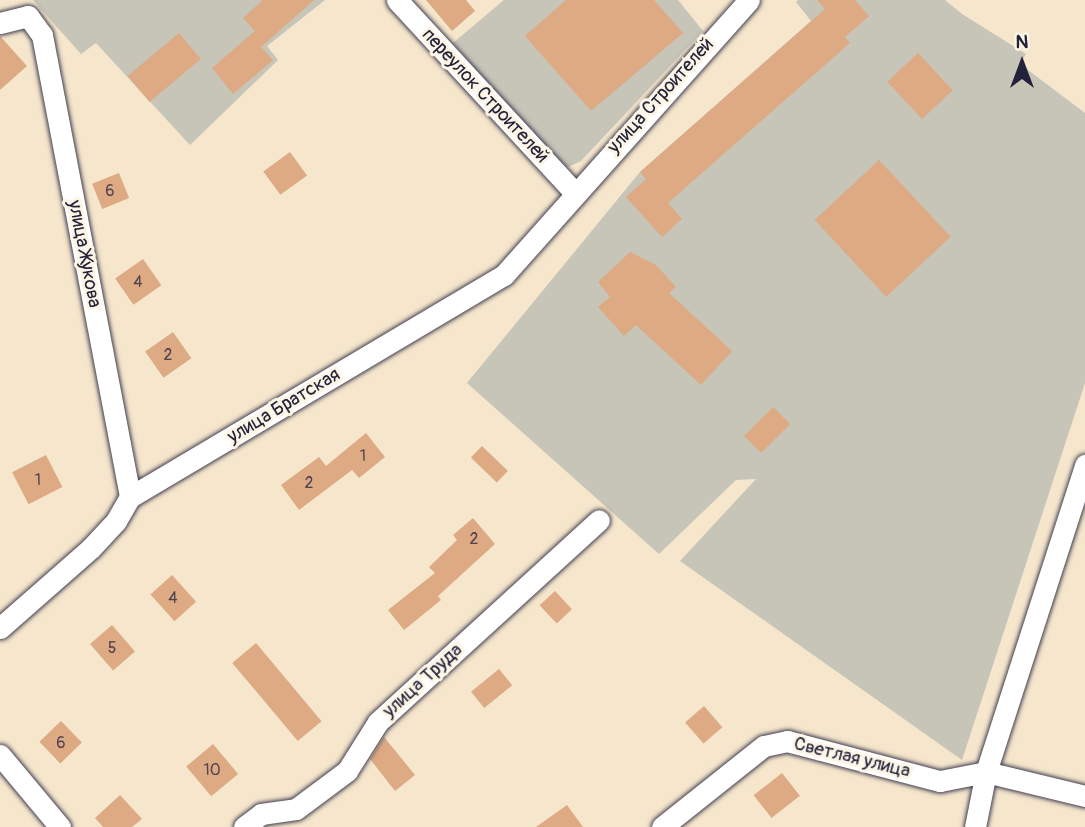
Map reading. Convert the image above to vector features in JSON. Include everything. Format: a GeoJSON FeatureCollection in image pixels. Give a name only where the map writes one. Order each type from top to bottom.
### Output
{"type":"FeatureCollection","features":[{"type":"Feature","properties":{"kind":"street","name":"переулок Строителей"},"geometry":{"type":"LineString","coordinates":[[397,0],[574,192]]}},
{"type":"Feature","properties":{"kind":"street","name":"улица Строителей"},"geometry":{"type":"LineString","coordinates":[[574,192],[748,0]]}},
{"type":"Feature","properties":{"kind":"street","name":"улица Жукова"},"geometry":{"type":"LineString","coordinates":[[0,23],[28,16],[42,35],[130,497]]}},
{"type":"Feature","properties":{"kind":"street","name":"улица Братская"},"geometry":{"type":"LineString","coordinates":[[0,628],[91,548],[116,521],[130,497],[503,275],[574,192]]}},
{"type":"Feature","properties":{"kind":"street"},"geometry":{"type":"LineString","coordinates":[[975,827],[986,772],[1085,465]]}},
{"type":"Feature","properties":{"kind":"street","name":"улица Труда"},"geometry":{"type":"LineString","coordinates":[[244,827],[261,814],[296,809],[347,771],[378,722],[599,520]]}},
{"type":"Feature","properties":{"kind":"street","name":"Светлая улица"},"geometry":{"type":"LineString","coordinates":[[662,827],[764,746],[787,741],[940,781],[986,772]]}},
{"type":"Feature","properties":{"kind":"street"},"geometry":{"type":"LineString","coordinates":[[0,755],[60,827]]}},
{"type":"Feature","properties":{"kind":"street"},"geometry":{"type":"LineString","coordinates":[[986,772],[1085,796]]}},
{"type":"Feature","properties":{"kind":"shaded area"},"geometry":{"type":"Polygon","coordinates":[[[33,0],[325,0],[267,46],[278,60],[190,145],[96,43],[81,54],[33,0]]]}},
{"type":"Feature","properties":{"kind":"shaded area"},"geometry":{"type":"Polygon","coordinates":[[[504,0],[678,0],[703,31],[581,161],[568,167],[555,162],[453,43],[504,0]]]}},
{"type":"Feature","properties":{"kind":"shaded area"},"geometry":{"type":"Polygon","coordinates":[[[945,0],[962,14],[1026,54],[1020,64],[1085,113],[1085,383],[962,760],[680,561],[756,479],[736,480],[659,554],[467,383],[640,172],[811,21],[796,2],[945,0]]]}},
{"type":"Feature","properties":{"kind":"building"},"geometry":{"type":"Polygon","coordinates":[[[263,0],[314,0],[261,47],[273,60],[233,94],[212,68],[255,31],[243,18],[263,0]]]}},
{"type":"Feature","properties":{"kind":"building"},"geometry":{"type":"Polygon","coordinates":[[[426,0],[466,0],[475,11],[452,31],[426,0]]]}},
{"type":"Feature","properties":{"kind":"building"},"geometry":{"type":"Polygon","coordinates":[[[566,0],[654,0],[683,33],[591,111],[525,36],[566,0]]]}},
{"type":"Feature","properties":{"kind":"building"},"geometry":{"type":"Polygon","coordinates":[[[817,0],[855,0],[869,16],[845,37],[850,43],[668,203],[682,219],[662,237],[626,197],[646,179],[640,172],[825,9],[817,0]]]}},
{"type":"Feature","properties":{"kind":"building"},"geometry":{"type":"Polygon","coordinates":[[[179,33],[201,59],[150,102],[128,76],[179,33]]]}},
{"type":"Feature","properties":{"kind":"building"},"geometry":{"type":"Polygon","coordinates":[[[0,36],[27,66],[0,90],[0,36]]]}},
{"type":"Feature","properties":{"kind":"building"},"geometry":{"type":"Polygon","coordinates":[[[918,53],[953,90],[922,119],[887,82],[918,53]]]}},
{"type":"Feature","properties":{"kind":"building"},"geometry":{"type":"Polygon","coordinates":[[[290,152],[307,175],[280,195],[263,171],[290,152]]]}},
{"type":"Feature","properties":{"kind":"building"},"geometry":{"type":"Polygon","coordinates":[[[879,160],[951,237],[886,297],[815,220],[879,160]]]}},
{"type":"Feature","properties":{"kind":"building"},"geometry":{"type":"Polygon","coordinates":[[[119,173],[129,198],[102,209],[92,184],[119,173]]]}},
{"type":"Feature","properties":{"kind":"building"},"geometry":{"type":"Polygon","coordinates":[[[630,252],[656,265],[676,287],[669,293],[732,351],[701,385],[636,325],[624,336],[598,307],[610,297],[598,282],[630,252]]]}},
{"type":"Feature","properties":{"kind":"building"},"geometry":{"type":"Polygon","coordinates":[[[143,259],[161,285],[134,305],[115,279],[143,259]]]}},
{"type":"Feature","properties":{"kind":"building"},"geometry":{"type":"Polygon","coordinates":[[[173,332],[191,358],[164,378],[145,352],[173,332]]]}},
{"type":"Feature","properties":{"kind":"building"},"geometry":{"type":"Polygon","coordinates":[[[773,407],[790,424],[761,453],[744,436],[773,407]]]}},
{"type":"Feature","properties":{"kind":"building"},"geometry":{"type":"Polygon","coordinates":[[[366,433],[385,457],[359,478],[352,470],[299,510],[281,485],[319,457],[326,466],[366,433]]]}},
{"type":"Feature","properties":{"kind":"building"},"geometry":{"type":"Polygon","coordinates":[[[482,446],[508,471],[497,483],[471,458],[482,446]]]}},
{"type":"Feature","properties":{"kind":"building"},"geometry":{"type":"Polygon","coordinates":[[[46,455],[62,487],[28,504],[12,472],[46,455]]]}},
{"type":"Feature","properties":{"kind":"building"},"geometry":{"type":"Polygon","coordinates":[[[473,518],[495,544],[438,596],[441,600],[404,630],[388,610],[435,573],[429,567],[457,540],[453,535],[473,518]]]}},
{"type":"Feature","properties":{"kind":"building"},"geometry":{"type":"Polygon","coordinates":[[[172,575],[196,602],[175,621],[150,594],[172,575]]]}},
{"type":"Feature","properties":{"kind":"building"},"geometry":{"type":"Polygon","coordinates":[[[555,591],[572,609],[557,624],[540,605],[555,591]]]}},
{"type":"Feature","properties":{"kind":"building"},"geometry":{"type":"Polygon","coordinates":[[[112,625],[135,651],[113,670],[90,644],[112,625]]]}},
{"type":"Feature","properties":{"kind":"building"},"geometry":{"type":"Polygon","coordinates":[[[256,643],[322,721],[298,741],[232,663],[256,643]]]}},
{"type":"Feature","properties":{"kind":"building"},"geometry":{"type":"Polygon","coordinates":[[[499,669],[512,685],[484,708],[471,692],[499,669]]]}},
{"type":"Feature","properties":{"kind":"building"},"geometry":{"type":"Polygon","coordinates":[[[704,706],[722,727],[704,744],[685,722],[704,706]]]}},
{"type":"Feature","properties":{"kind":"building"},"geometry":{"type":"Polygon","coordinates":[[[61,721],[82,743],[60,763],[39,742],[61,721]]]}},
{"type":"Feature","properties":{"kind":"building"},"geometry":{"type":"Polygon","coordinates":[[[384,737],[415,775],[395,791],[370,759],[384,737]]]}},
{"type":"Feature","properties":{"kind":"building"},"geometry":{"type":"Polygon","coordinates":[[[213,744],[238,774],[211,796],[186,766],[213,744]]]}},
{"type":"Feature","properties":{"kind":"building"},"geometry":{"type":"Polygon","coordinates":[[[782,773],[800,796],[771,818],[754,795],[782,773]]]}},
{"type":"Feature","properties":{"kind":"building"},"geometry":{"type":"Polygon","coordinates":[[[120,795],[142,819],[132,827],[103,827],[95,818],[120,795]]]}},
{"type":"Feature","properties":{"kind":"building"},"geometry":{"type":"Polygon","coordinates":[[[567,805],[583,827],[536,827],[567,805]]]}}]}
